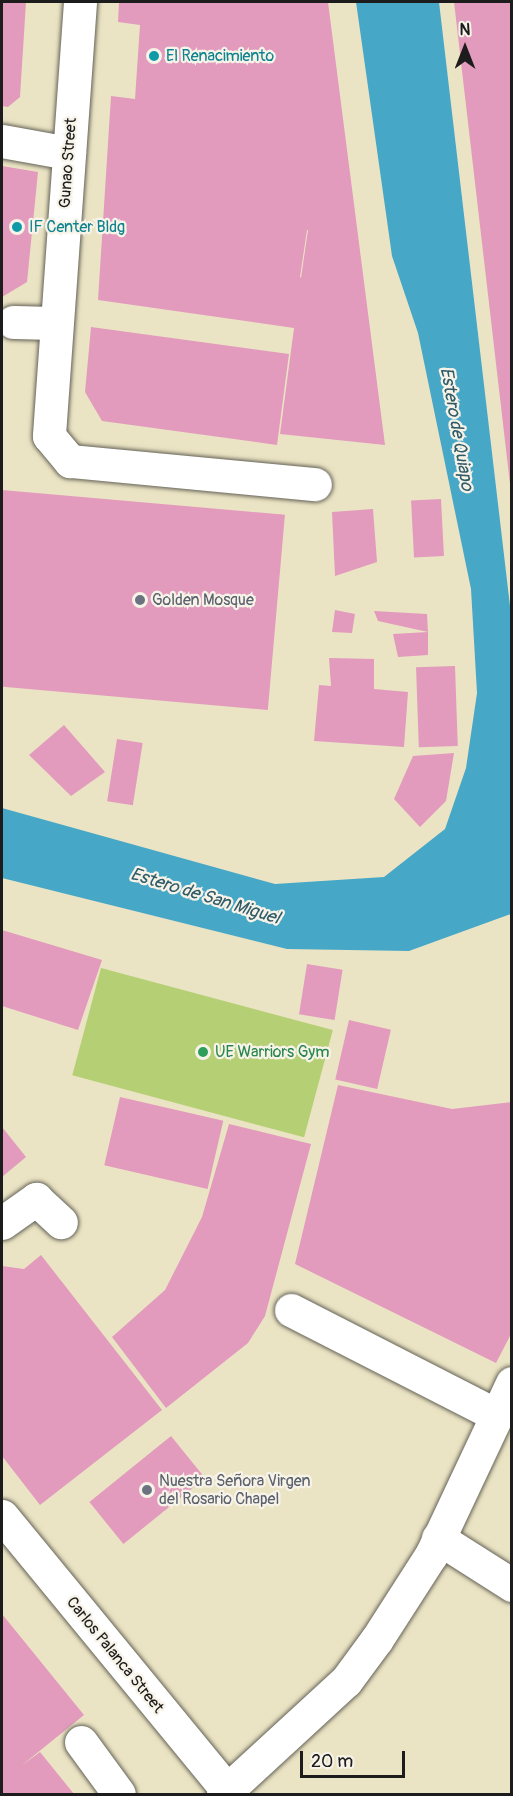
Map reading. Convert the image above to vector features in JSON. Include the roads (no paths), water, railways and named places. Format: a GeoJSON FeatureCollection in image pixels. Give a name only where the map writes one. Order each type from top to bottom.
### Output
{"type":"FeatureCollection","features":[{"type":"Feature","properties":{"kind":"street","name":"Gunao Street"},"geometry":{"type":"LineString","coordinates":[[80,2],[47,416],[50,436],[70,460],[315,484]]}},
{"type":"Feature","properties":{"kind":"street"},"geometry":{"type":"LineString","coordinates":[[2,141],[69,153]]}},
{"type":"Feature","properties":{"kind":"street"},"geometry":{"type":"LineString","coordinates":[[12,322],[55,323]]}},
{"type":"Feature","properties":{"kind":"street"},"geometry":{"type":"LineString","coordinates":[[2,1223],[36,1199],[61,1222]]}},
{"type":"Feature","properties":{"kind":"street"},"geometry":{"type":"LineString","coordinates":[[291,1310],[494,1414]]}},
{"type":"Feature","properties":{"kind":"street"},"geometry":{"type":"LineString","coordinates":[[226,1793],[346,1681],[438,1538],[494,1414],[512,1383]]}},
{"type":"Feature","properties":{"kind":"street","name":"Carlos Palanca Street"},"geometry":{"type":"LineString","coordinates":[[2,1516],[226,1793]]}},
{"type":"Feature","properties":{"kind":"street"},"geometry":{"type":"LineString","coordinates":[[438,1538],[512,1586]]}},
{"type":"Feature","properties":{"kind":"street"},"geometry":{"type":"LineString","coordinates":[[81,1742],[119,1794]]}},
{"type":"Feature","properties":{"kind":"water"},"geometry":{"type":"Polygon","coordinates":[[[356,2],[439,2],[512,623],[511,914],[409,951],[287,949],[2,878],[2,808],[275,884],[384,877],[445,829],[466,768],[477,693],[471,589],[418,333],[392,256],[356,2]]]}},
{"type":"Feature","properties":{"kind":"place","name":"El Renacimiento"},"geometry":{"type":"Point","coordinates":[154,56]}},
{"type":"Feature","properties":{"kind":"place","name":"IF Center Bldg"},"geometry":{"type":"Point","coordinates":[17,227]}},
{"type":"Feature","properties":{"kind":"place","name":"Golden Mosque"},"geometry":{"type":"Point","coordinates":[140,600]}},
{"type":"Feature","properties":{"kind":"place","name":"UE Warriors Gym"},"geometry":{"type":"Point","coordinates":[203,1052]}},
{"type":"Feature","properties":{"kind":"place","name":"Nuestra Señora Virgen del Rosario Chapel"},"geometry":{"type":"Point","coordinates":[147,1490]}},
{"type":"Feature","properties":{"kind":"water label","name":"Estero de Quiapo"},"geometry":{"type":"Point","coordinates":[456,429]}},
{"type":"Feature","properties":{"kind":"water label","name":"Estero de San Miguel"},"geometry":{"type":"Point","coordinates":[205,897]}}]}
